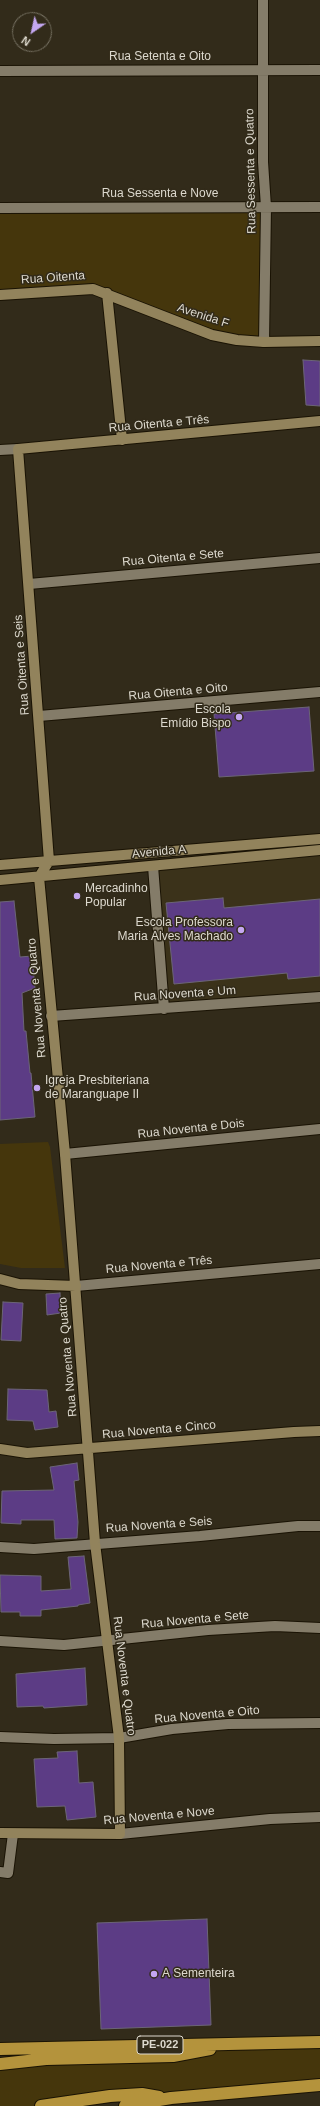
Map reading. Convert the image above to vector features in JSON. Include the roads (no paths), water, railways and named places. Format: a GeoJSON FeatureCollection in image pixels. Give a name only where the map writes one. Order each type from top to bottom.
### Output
{"type":"FeatureCollection","features":[{"type":"Feature","properties":{"kind":"highway","name":"PE-022"},"geometry":{"type":"LineString","coordinates":[[0,2049],[320,2042]]}},
{"type":"Feature","properties":{"kind":"highway"},"geometry":{"type":"LineString","coordinates":[[0,2064],[46,2059],[173,2056],[235,2043]]}},
{"type":"Feature","properties":{"kind":"highway"},"geometry":{"type":"LineString","coordinates":[[125,2106],[171,2098],[320,2085]]}},
{"type":"Feature","properties":{"kind":"highway"},"geometry":{"type":"LineString","coordinates":[[41,2106],[110,2096],[142,2094],[171,2098]]}},
{"type":"Feature","properties":{"kind":"street","name":"Rua Sessenta e Quatro"},"geometry":{"type":"LineString","coordinates":[[263,0],[262,69],[266,207],[264,342]]}},
{"type":"Feature","properties":{"kind":"street","name":"Rua Setenta e Oito"},"geometry":{"type":"LineString","coordinates":[[0,71],[320,70]]}},
{"type":"Feature","properties":{"kind":"street","name":"Rua Sessenta e Nove"},"geometry":{"type":"LineString","coordinates":[[0,208],[320,207]]}},
{"type":"Feature","properties":{"kind":"street","name":"Rua Oitenta"},"geometry":{"type":"LineString","coordinates":[[0,295],[93,289],[107,293]]}},
{"type":"Feature","properties":{"kind":"street","name":"Avenida F"},"geometry":{"type":"LineString","coordinates":[[107,293],[212,335],[264,342],[320,341]]}},
{"type":"Feature","properties":{"kind":"street"},"geometry":{"type":"LineString","coordinates":[[107,293],[122,440]]}},
{"type":"Feature","properties":{"kind":"street","name":"Rua Oitenta e Três"},"geometry":{"type":"LineString","coordinates":[[0,450],[320,421]]}},
{"type":"Feature","properties":{"kind":"street","name":"Rua Oitenta e Seis"},"geometry":{"type":"LineString","coordinates":[[18,449],[49,861]]}},
{"type":"Feature","properties":{"kind":"street","name":"Rua Oitenta e Sete"},"geometry":{"type":"LineString","coordinates":[[29,584],[320,558]]}},
{"type":"Feature","properties":{"kind":"street","name":"Rua Oitenta e Oito"},"geometry":{"type":"LineString","coordinates":[[39,716],[320,692]]}},
{"type":"Feature","properties":{"kind":"street","name":"Avenida A"},"geometry":{"type":"LineString","coordinates":[[0,865],[320,839]]}},
{"type":"Feature","properties":{"kind":"street","name":"Avenida A"},"geometry":{"type":"LineString","coordinates":[[0,880],[320,850]]}},
{"type":"Feature","properties":{"kind":"street"},"geometry":{"type":"LineString","coordinates":[[39,877],[49,861]]}},
{"type":"Feature","properties":{"kind":"street"},"geometry":{"type":"LineString","coordinates":[[153,866],[164,1009]]}},
{"type":"Feature","properties":{"kind":"street","name":"Rua Noventa e Quatro"},"geometry":{"type":"LineString","coordinates":[[39,877],[65,1154],[89,1448],[95,1543],[119,1738],[120,1834]]}},
{"type":"Feature","properties":{"kind":"street","name":"Rua Noventa e Um"},"geometry":{"type":"LineString","coordinates":[[51,1016],[164,1009],[320,996]]}},
{"type":"Feature","properties":{"kind":"street","name":"Rua Noventa e Dois"},"geometry":{"type":"LineString","coordinates":[[65,1154],[320,1129]]}},
{"type":"Feature","properties":{"kind":"street","name":"Rua Noventa e Três"},"geometry":{"type":"LineString","coordinates":[[0,1279],[19,1284],[76,1286],[320,1264]]}},
{"type":"Feature","properties":{"kind":"street","name":"Rua Noventa e Cinco"},"geometry":{"type":"LineString","coordinates":[[0,1449],[28,1452],[320,1431]]}},
{"type":"Feature","properties":{"kind":"street","name":"Rua Noventa e Seis"},"geometry":{"type":"LineString","coordinates":[[0,1548],[34,1549],[95,1543],[200,1536],[298,1526],[320,1526]]}},
{"type":"Feature","properties":{"kind":"street","name":"Rua Noventa e Sete"},"geometry":{"type":"LineString","coordinates":[[0,1641],[64,1645],[106,1642],[208,1630],[275,1626],[320,1628]]}},
{"type":"Feature","properties":{"kind":"street","name":"Rua Noventa e Oito"},"geometry":{"type":"LineString","coordinates":[[0,1737],[54,1739],[119,1738],[172,1729],[228,1724],[320,1723]]}},
{"type":"Feature","properties":{"kind":"street","name":"Rua Noventa e Nove"},"geometry":{"type":"LineString","coordinates":[[0,1833],[120,1834],[270,1819],[320,1817]]}},
{"type":"Feature","properties":{"kind":"street"},"geometry":{"type":"LineString","coordinates":[[0,1872],[8,1873],[13,1834]]}},
{"type":"Feature","properties":{"kind":"place","name":"Escola Emídio Bispo"},"geometry":{"type":"Point","coordinates":[239,717]}},
{"type":"Feature","properties":{"kind":"place","name":"Mercadinho Popular"},"geometry":{"type":"Point","coordinates":[77,896]}},
{"type":"Feature","properties":{"kind":"place","name":"Escola Professora Maria Alves Machado"},"geometry":{"type":"Point","coordinates":[241,930]}},
{"type":"Feature","properties":{"kind":"place","name":"Igreja Presbiteriana de Maranguape II"},"geometry":{"type":"Point","coordinates":[37,1088]}},
{"type":"Feature","properties":{"kind":"place","name":"A Sementeira"},"geometry":{"type":"Point","coordinates":[154,1974]}}]}
